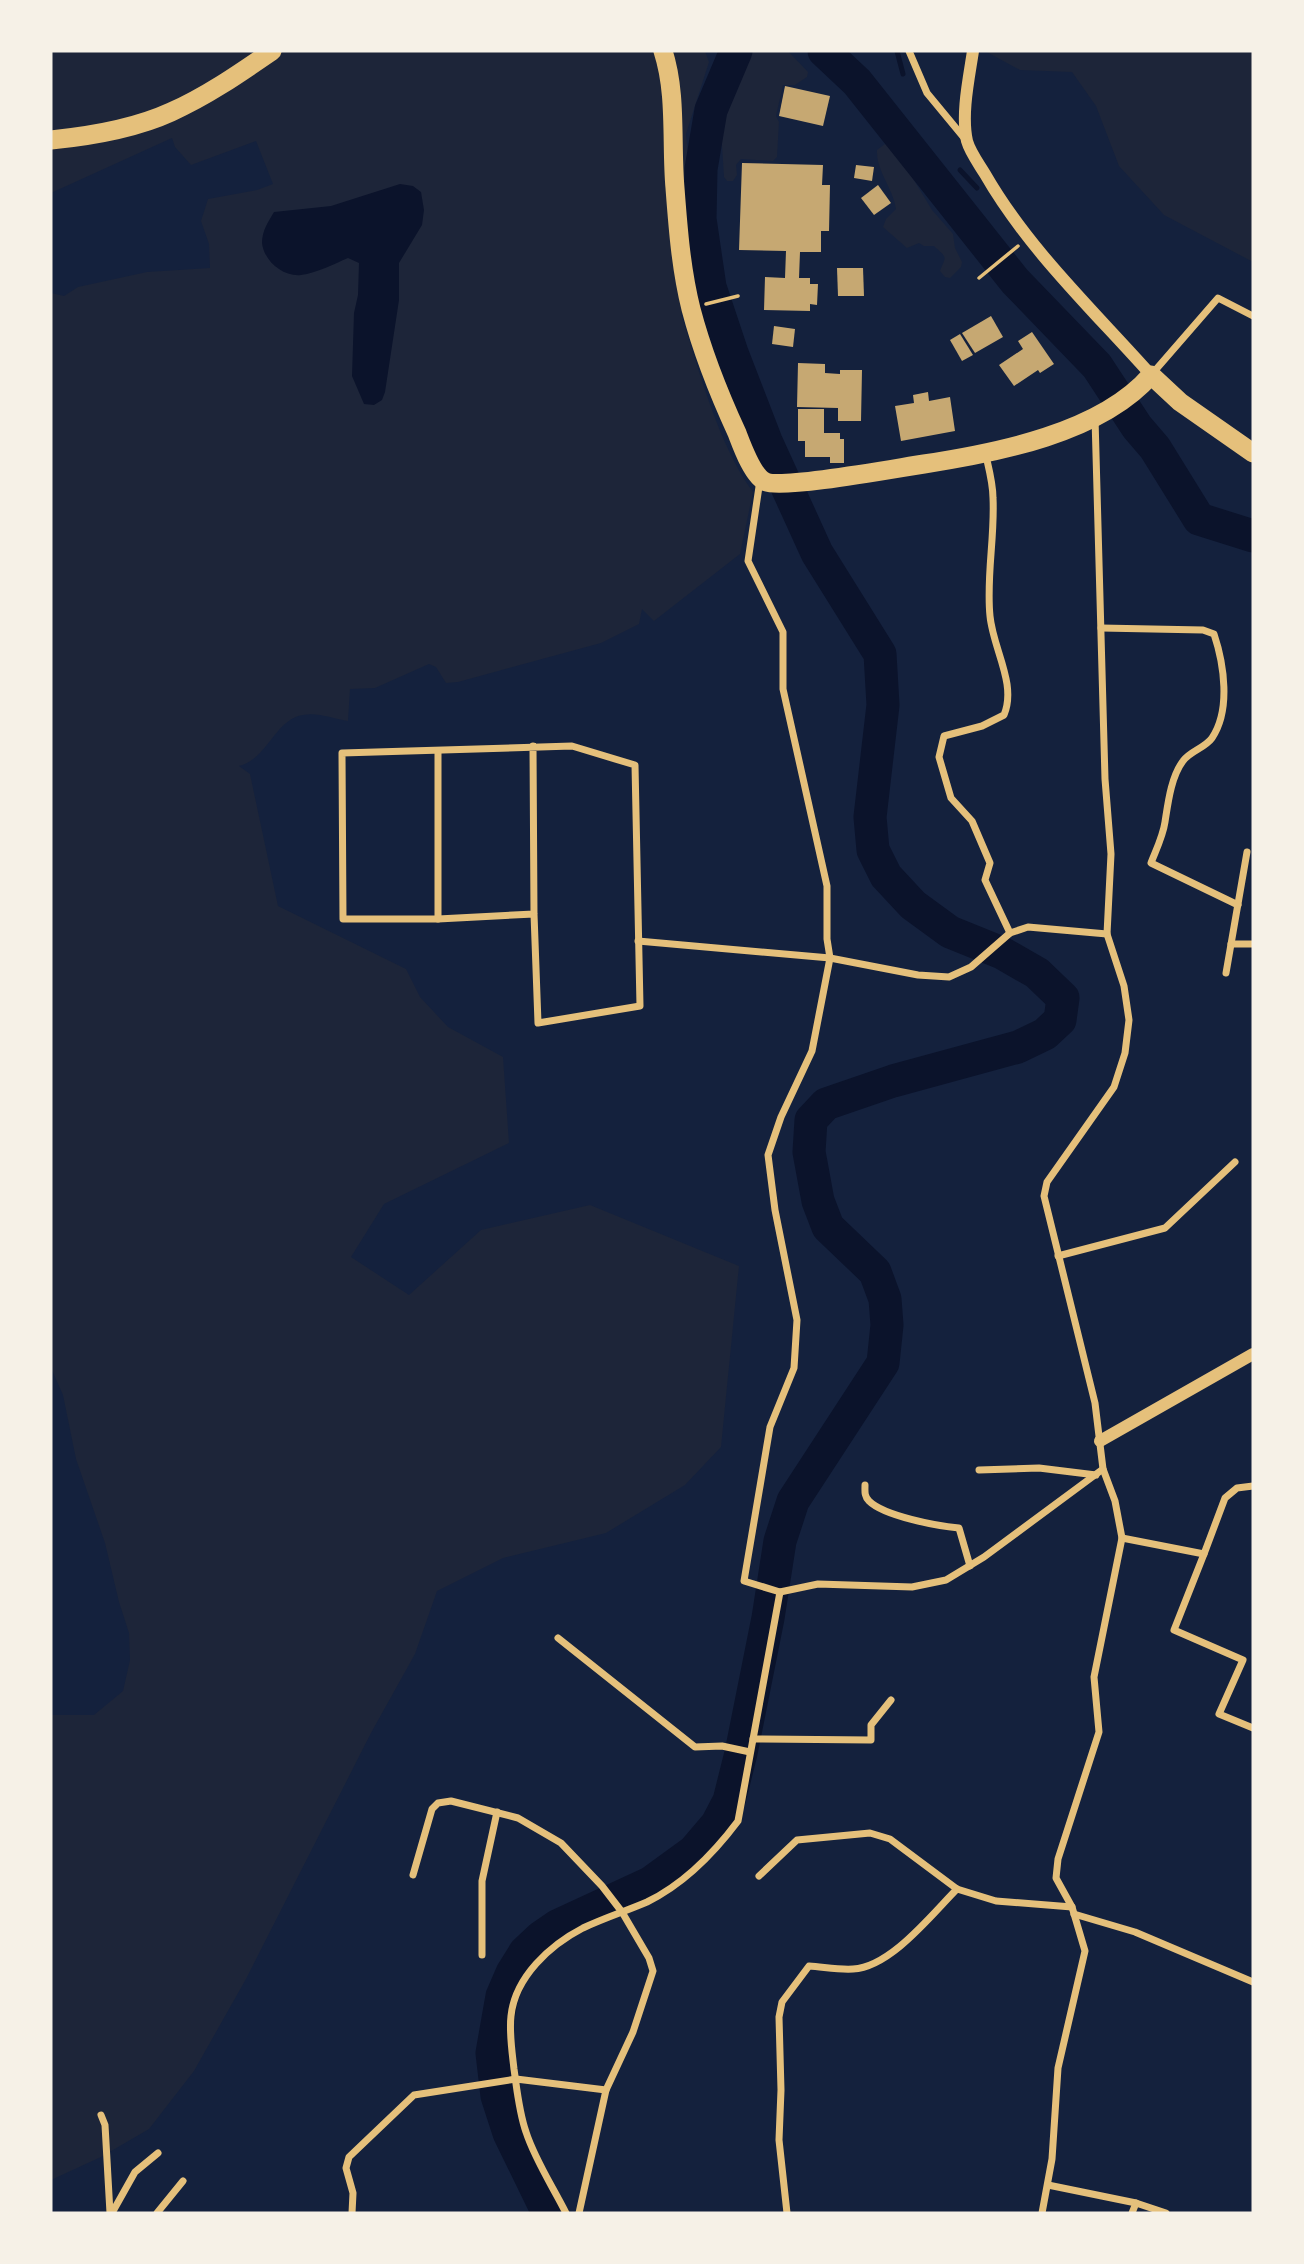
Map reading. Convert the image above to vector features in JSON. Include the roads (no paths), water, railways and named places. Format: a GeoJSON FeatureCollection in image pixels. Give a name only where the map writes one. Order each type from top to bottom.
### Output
{"type":"FeatureCollection","features":[{"type":"Feature","properties":{"kind":"highway"},"geometry":{"type":"LineString","coordinates":[[51,140],[116,129],[171,112],[272,51]]}},
{"type":"Feature","properties":{"kind":"highway"},"geometry":{"type":"LineString","coordinates":[[663,51],[668,65],[675,187],[682,258],[691,309],[727,412],[748,458],[765,482],[815,480],[986,454],[1026,443],[1099,415],[1146,381],[1253,453]]}},
{"type":"Feature","properties":{"kind":"street"},"geometry":{"type":"LineString","coordinates":[[909,51],[927,93],[967,142],[999,198],[1028,238],[1146,381],[1217,298],[1253,316]]}},
{"type":"Feature","properties":{"kind":"street"},"geometry":{"type":"LineString","coordinates":[[967,142],[966,99],[973,51]]}},
{"type":"Feature","properties":{"kind":"street"},"geometry":{"type":"LineString","coordinates":[[1042,2213],[1052,2159],[1058,2068],[1085,1951],[1073,1911],[1056,1878],[1058,1859],[1099,1732],[1094,1677],[1122,1538],[1115,1501],[1103,1469],[1095,1403],[1044,1196],[1047,1182],[1114,1087],[1125,1053],[1129,1020],[1124,986],[1107,934],[1111,854],[1105,779],[1099,415]]}},
{"type":"Feature","properties":{"kind":"street"},"geometry":{"type":"LineString","coordinates":[[986,454],[993,498],[989,568],[990,618],[1009,704],[1004,715],[993,721],[944,736],[939,757],[951,798],[972,821],[990,863],[985,880],[1010,933]]}},
{"type":"Feature","properties":{"kind":"street"},"geometry":{"type":"LineString","coordinates":[[765,482],[748,561],[782,632],[783,689],[827,886],[827,939],[830,958],[812,1051],[781,1116],[768,1154],[775,1210],[797,1320],[794,1368],[770,1427],[744,1581],[780,1591],[818,1584],[912,1587],[946,1580],[985,1558],[1103,1469]]}},
{"type":"Feature","properties":{"kind":"street"},"geometry":{"type":"LineString","coordinates":[[1101,628],[1203,630],[1214,634],[1222,659],[1224,699],[1217,727],[1211,740],[1183,761],[1166,803],[1165,823],[1152,863],[1238,905]]}},
{"type":"Feature","properties":{"kind":"street"},"geometry":{"type":"LineString","coordinates":[[533,746],[538,1023],[640,1006],[635,765],[572,746],[533,746],[342,753],[342,767],[343,919],[534,915]]}},
{"type":"Feature","properties":{"kind":"street"},"geometry":{"type":"LineString","coordinates":[[438,751],[438,919]]}},
{"type":"Feature","properties":{"kind":"street"},"geometry":{"type":"LineString","coordinates":[[1226,973],[1247,852]]}},
{"type":"Feature","properties":{"kind":"street"},"geometry":{"type":"LineString","coordinates":[[638,941],[830,958],[918,975],[949,977],[971,967],[1010,933],[1028,927],[1107,934]]}},
{"type":"Feature","properties":{"kind":"street"},"geometry":{"type":"LineString","coordinates":[[1231,944],[1253,944]]}},
{"type":"Feature","properties":{"kind":"street"},"geometry":{"type":"LineString","coordinates":[[1058,1256],[1165,1228],[1235,1162]]}},
{"type":"Feature","properties":{"kind":"street"},"geometry":{"type":"LineString","coordinates":[[1100,1441],[1253,1354]]}},
{"type":"Feature","properties":{"kind":"street"},"geometry":{"type":"LineString","coordinates":[[979,1470],[1040,1468],[1096,1475]]}},
{"type":"Feature","properties":{"kind":"street"},"geometry":{"type":"LineString","coordinates":[[864,1485],[864,1495],[870,1503],[912,1520],[959,1528],[970,1566]]}},
{"type":"Feature","properties":{"kind":"street"},"geometry":{"type":"LineString","coordinates":[[1253,1486],[1237,1488],[1225,1497],[1174,1630],[1243,1660],[1219,1714],[1253,1728]]}},
{"type":"Feature","properties":{"kind":"street"},"geometry":{"type":"LineString","coordinates":[[1122,1538],[1204,1554]]}},
{"type":"Feature","properties":{"kind":"street"},"geometry":{"type":"LineString","coordinates":[[566,2213],[526,2133],[511,2045],[511,2014],[518,1991],[528,1973],[563,1941],[621,1910],[649,1901],[683,1879],[718,1848],[738,1821],[780,1591]]}},
{"type":"Feature","properties":{"kind":"street"},"geometry":{"type":"LineString","coordinates":[[558,1637],[695,1747],[722,1746],[750,1752]]}},
{"type":"Feature","properties":{"kind":"street"},"geometry":{"type":"LineString","coordinates":[[752,1739],[871,1740],[871,1725],[891,1700]]}},
{"type":"Feature","properties":{"kind":"street"},"geometry":{"type":"LineString","coordinates":[[413,1875],[432,1809],[438,1803],[450,1801],[518,1818],[561,1843],[602,1886],[621,1910],[649,1958],[653,1971],[633,2032],[606,2090],[579,2213]]}},
{"type":"Feature","properties":{"kind":"street"},"geometry":{"type":"LineString","coordinates":[[482,1955],[482,1881],[498,1812]]}},
{"type":"Feature","properties":{"kind":"street"},"geometry":{"type":"LineString","coordinates":[[759,1876],[797,1840],[870,1833],[890,1839],[957,1889],[996,1901],[1073,1911],[1135,1932],[1253,1982]]}},
{"type":"Feature","properties":{"kind":"street"},"geometry":{"type":"LineString","coordinates":[[787,2213],[779,2140],[782,2090],[779,2017],[782,2002],[809,1966],[855,1969],[873,1965],[898,1947],[957,1889]]}},
{"type":"Feature","properties":{"kind":"street"},"geometry":{"type":"LineString","coordinates":[[352,2213],[353,2193],[346,2168],[349,2157],[414,2095],[516,2079],[606,2090]]}},
{"type":"Feature","properties":{"kind":"street"},"geometry":{"type":"LineString","coordinates":[[101,2115],[105,2124],[111,2213]]}},
{"type":"Feature","properties":{"kind":"street"},"geometry":{"type":"LineString","coordinates":[[111,2213],[135,2172],[158,2153]]}},
{"type":"Feature","properties":{"kind":"street"},"geometry":{"type":"LineString","coordinates":[[157,2213],[183,2181]]}},
{"type":"Feature","properties":{"kind":"street"},"geometry":{"type":"LineString","coordinates":[[1048,2185],[1136,2203],[1166,2213]]}},
{"type":"Feature","properties":{"kind":"street"},"geometry":{"type":"LineString","coordinates":[[1132,2213],[1136,2203]]}},
{"type":"Feature","properties":{"kind":"waterway"},"geometry":{"type":"LineString","coordinates":[[548,2213],[509,2133],[497,2096],[492,2053],[502,1996],[525,1952],[541,1937],[557,1926],[650,1883],[694,1851],[717,1824],[729,1801],[741,1753],[768,1618],[780,1541],[793,1501],[883,1363],[887,1325],[885,1299],[875,1272],[828,1227],[818,1201],[809,1152],[811,1120],[826,1104],[893,1081],[1018,1047],[1045,1034],[1060,1020],[1063,998],[1037,973],[1002,953],[950,932],[913,905],[886,876],[873,850],[870,817],[883,705],[880,654],[817,553],[766,441],[710,287],[700,219],[701,169],[711,110],[736,51]]}},
{"type":"Feature","properties":{"kind":"waterway"},"geometry":{"type":"LineString","coordinates":[[824,51],[857,82],[1015,281],[1097,366],[1137,427],[1155,448],[1199,519],[1253,536]]}},
{"type":"Feature","properties":{"kind":"waterway"},"geometry":{"type":"LineString","coordinates":[[897,51],[903,74]]}},
{"type":"Feature","properties":{"kind":"waterway"},"geometry":{"type":"LineString","coordinates":[[960,170],[977,188]]}}]}
